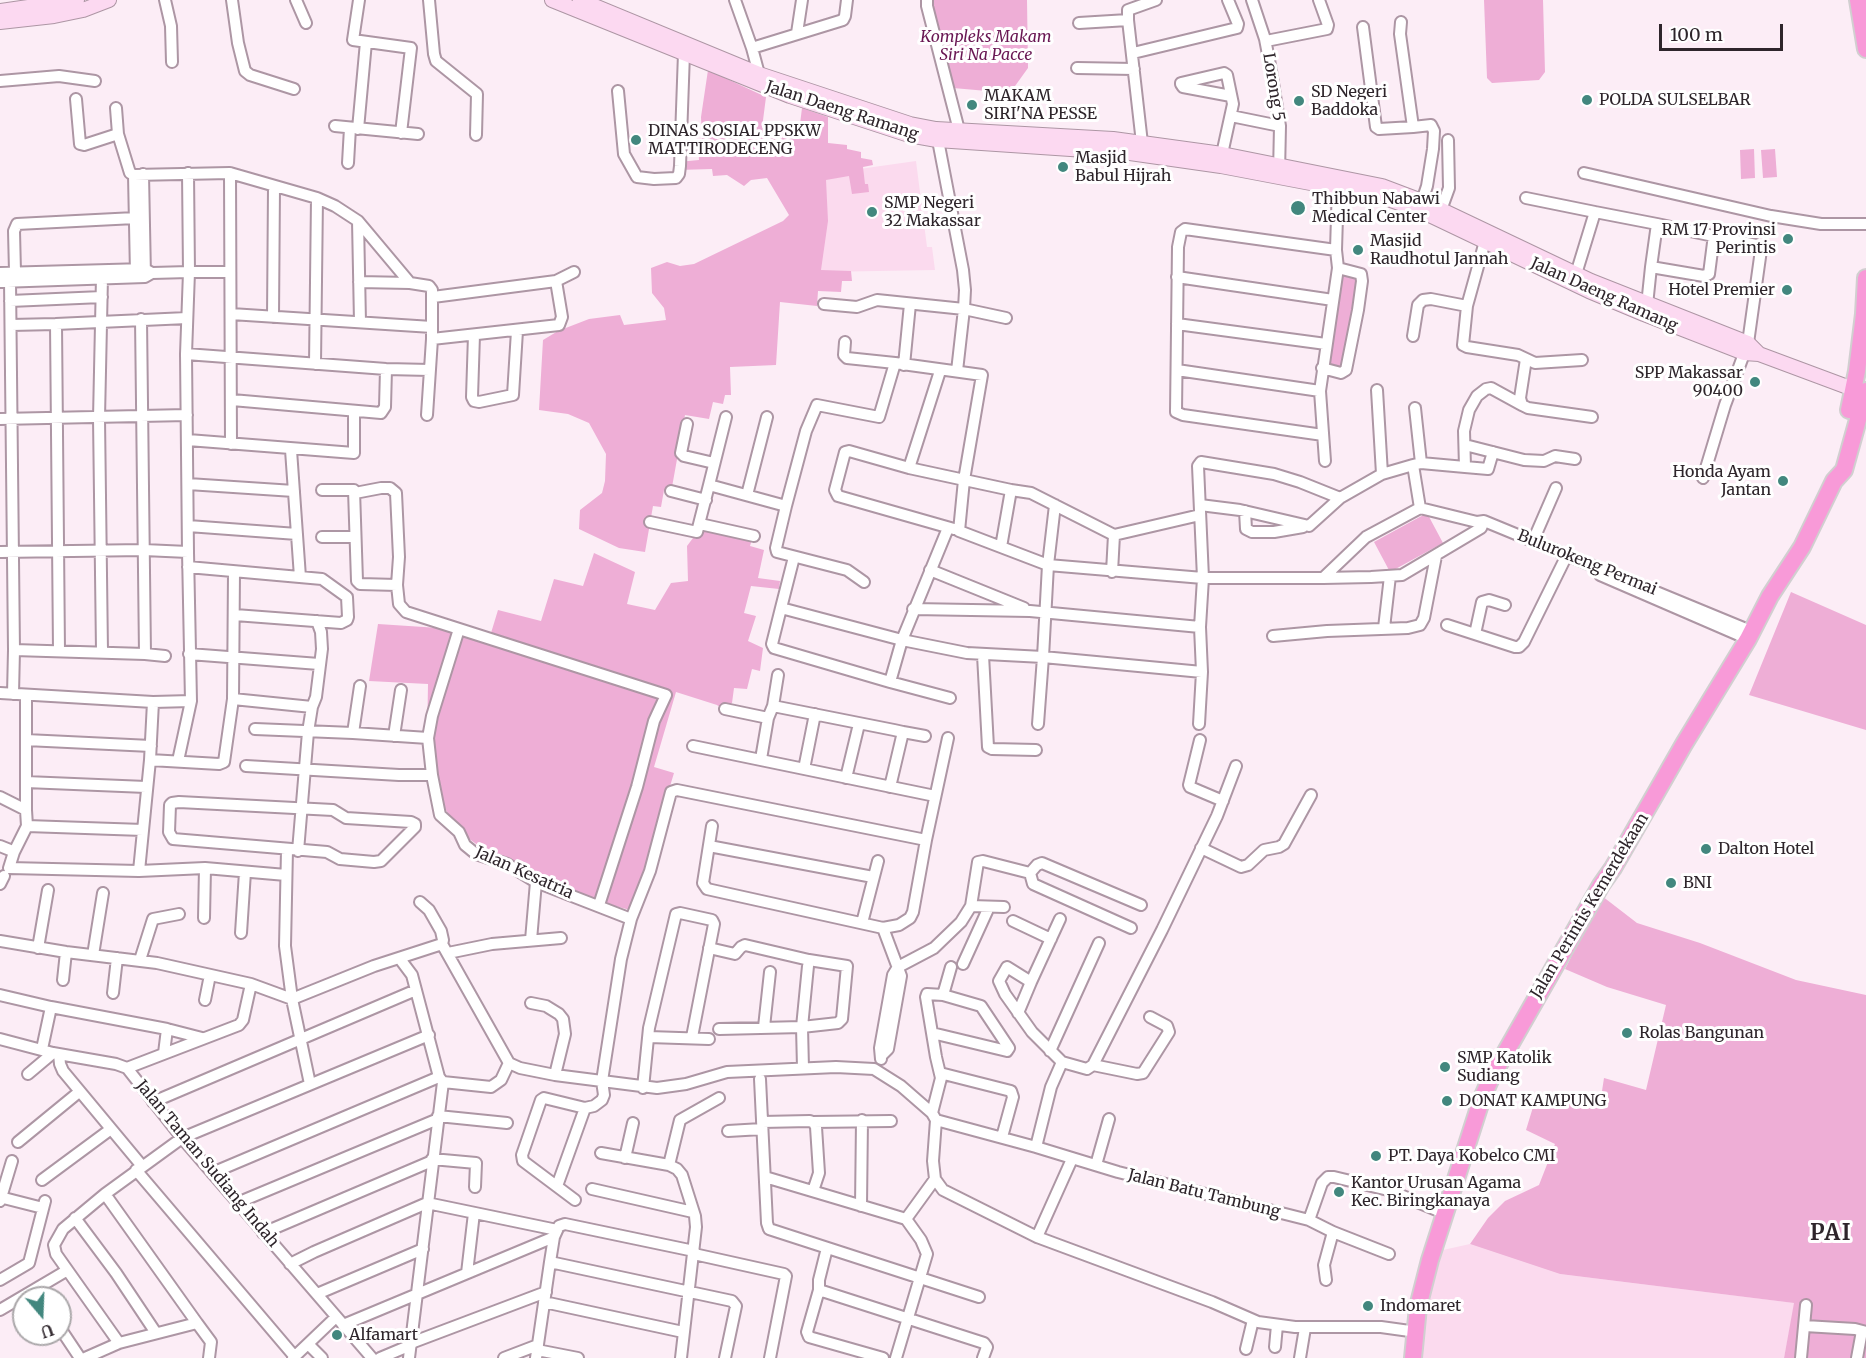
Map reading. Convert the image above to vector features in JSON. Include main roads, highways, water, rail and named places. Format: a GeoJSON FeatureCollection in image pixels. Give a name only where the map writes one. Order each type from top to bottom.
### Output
{"type":"FeatureCollection","features":[{"type":"Feature","properties":{"kind":"highway"},"geometry":{"type":"LineString","coordinates":[[1861,6],[1866,49]]}},
{"type":"Feature","properties":{"kind":"highway","name":"Jalan Perintis Kemerdekaan"},"geometry":{"type":"LineString","coordinates":[[1413,1358],[1418,1307],[1444,1213],[1482,1098],[1499,1062],[1595,895],[1750,635],[1770,596],[1802,547],[1834,481],[1834,467],[1862,392],[1866,278]]}},
{"type":"Feature","properties":{"kind":"main road"},"geometry":{"type":"LineString","coordinates":[[0,11],[61,9],[77,0]]}},
{"type":"Feature","properties":{"kind":"main road"},"geometry":{"type":"LineString","coordinates":[[0,22],[109,0]]}},
{"type":"Feature","properties":{"kind":"main road","name":"Jalan Daeng Ramang"},"geometry":{"type":"LineString","coordinates":[[552,0],[619,21],[758,79]]}},
{"type":"Feature","properties":{"kind":"main road","name":"Jalan Daeng Ramang"},"geometry":{"type":"LineString","coordinates":[[580,0],[684,53],[909,135],[960,135],[1113,145],[1179,154],[1222,154],[1279,171]]}},
{"type":"Feature","properties":{"kind":"main road","name":"Jalan Daeng Ramang"},"geometry":{"type":"LineString","coordinates":[[1113,145],[1142,143],[1221,166],[1279,171],[1338,182],[1379,196],[1441,210],[1589,291],[1862,392]]}},
{"type":"Feature","properties":{"kind":"main road","name":"Jalan Daeng Ramang"},"geometry":{"type":"LineString","coordinates":[[1420,206],[1647,304],[1675,321]]}},
{"type":"Feature","properties":{"kind":"place","name":"POLDA SULSELBAR"},"geometry":{"type":"Point","coordinates":[1587,100]}},
{"type":"Feature","properties":{"kind":"place","name":"SD Negeri Baddoka"},"geometry":{"type":"Point","coordinates":[1299,101]}},
{"type":"Feature","properties":{"kind":"place","name":"MAKAM SIRI'NA PESSE"},"geometry":{"type":"Point","coordinates":[972,105]}},
{"type":"Feature","properties":{"kind":"place","name":"DINAS SOSIAL PPSKW MATTIRODECENG"},"geometry":{"type":"Point","coordinates":[636,140]}},
{"type":"Feature","properties":{"kind":"place","name":"Masjid Babul Hijrah"},"geometry":{"type":"Point","coordinates":[1063,167]}},
{"type":"Feature","properties":{"kind":"place","name":"Thibbun Nabawi Medical Center"},"geometry":{"type":"Point","coordinates":[1298,208]}},
{"type":"Feature","properties":{"kind":"place","name":"SMP Negeri 32 Makassar"},"geometry":{"type":"Point","coordinates":[872,212]}},
{"type":"Feature","properties":{"kind":"place","name":"RM 17 Provinsi Perintis"},"geometry":{"type":"Point","coordinates":[1788,239]}},
{"type":"Feature","properties":{"kind":"place","name":"Masjid Raudhotul Jannah"},"geometry":{"type":"Point","coordinates":[1358,250]}},
{"type":"Feature","properties":{"kind":"place","name":"Hotel Premier"},"geometry":{"type":"Point","coordinates":[1787,290]}},
{"type":"Feature","properties":{"kind":"place","name":"SPP Makassar 90400"},"geometry":{"type":"Point","coordinates":[1755,382]}},
{"type":"Feature","properties":{"kind":"place","name":"Honda Ayam Jantan"},"geometry":{"type":"Point","coordinates":[1783,481]}},
{"type":"Feature","properties":{"kind":"place","name":"Dalton Hotel"},"geometry":{"type":"Point","coordinates":[1706,849]}},
{"type":"Feature","properties":{"kind":"place","name":"BNI"},"geometry":{"type":"Point","coordinates":[1671,883]}},
{"type":"Feature","properties":{"kind":"place","name":"Rolas Bangunan"},"geometry":{"type":"Point","coordinates":[1627,1033]}},
{"type":"Feature","properties":{"kind":"place","name":"SMP Katolik Sudiang"},"geometry":{"type":"Point","coordinates":[1445,1067]}},
{"type":"Feature","properties":{"kind":"place","name":"DONAT KAMPUNG"},"geometry":{"type":"Point","coordinates":[1447,1101]}},
{"type":"Feature","properties":{"kind":"place","name":"PT. Daya Kobelco CMI"},"geometry":{"type":"Point","coordinates":[1376,1156]}},
{"type":"Feature","properties":{"kind":"place","name":"Kantor Urusan Agama Kec. Biringkanaya"},"geometry":{"type":"Point","coordinates":[1339,1192]}},
{"type":"Feature","properties":{"kind":"place","name":"Indomaret"},"geometry":{"type":"Point","coordinates":[1368,1306]}},
{"type":"Feature","properties":{"kind":"place","name":"Alfamart"},"geometry":{"type":"Point","coordinates":[337,1335]}},
{"type":"Feature","properties":{"kind":"district","name":"PAI"},"geometry":{"type":"Point","coordinates":[1831,1234]}},
{"type":"Feature","properties":{"kind":"park label","name":"Kompleks Makam Siri Na Pacce"},"geometry":{"type":"Point","coordinates":[986,46]}}]}
